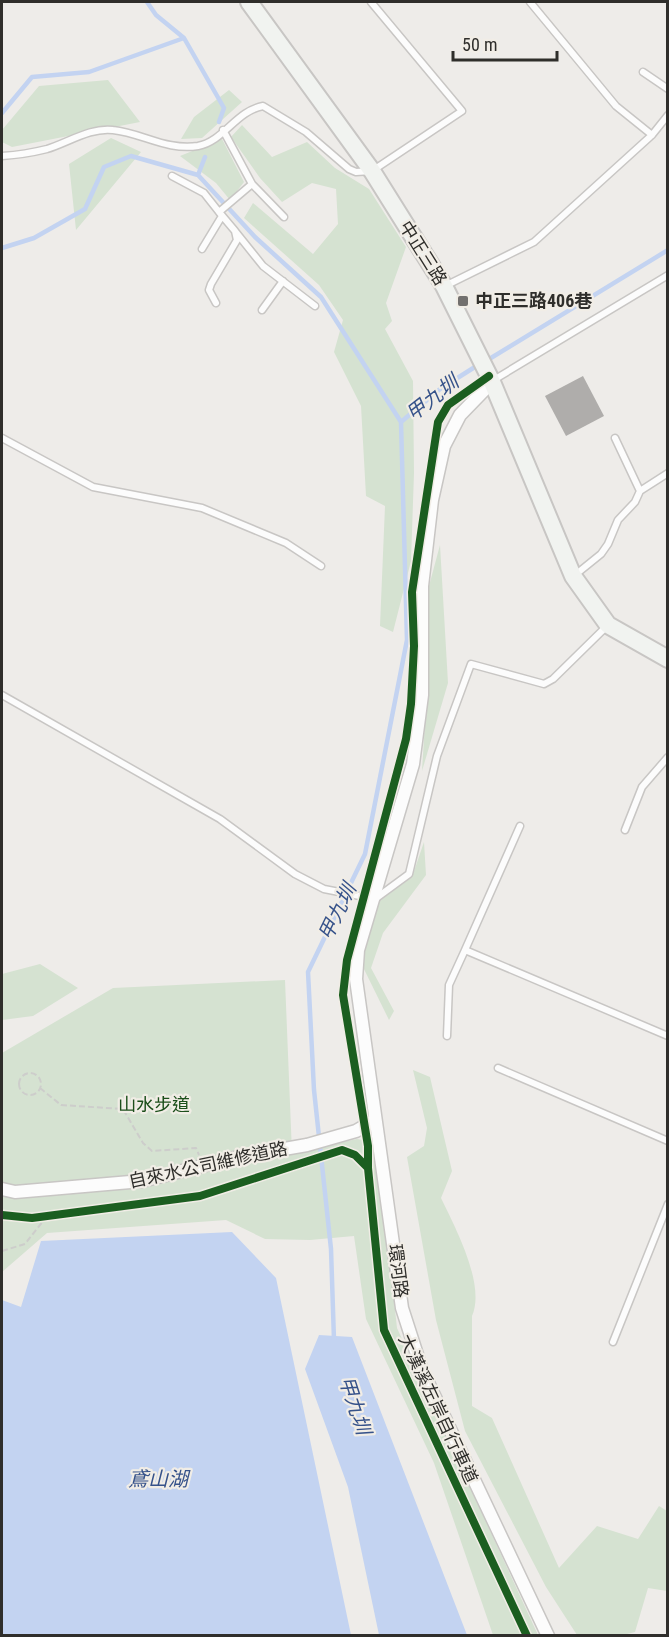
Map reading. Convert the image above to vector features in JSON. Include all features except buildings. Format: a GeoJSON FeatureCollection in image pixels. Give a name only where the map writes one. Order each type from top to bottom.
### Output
{"type":"FeatureCollection","features":[{"type":"Feature","properties":{"kind":"street","name":"中正三路"},"geometry":{"type":"LineString","coordinates":[[249,2],[372,171],[444,286],[478,350],[573,576],[608,625],[668,659]]}},
{"type":"Feature","properties":{"kind":"street","name":"環河路"},"geometry":{"type":"LineString","coordinates":[[490,379],[460,415],[444,446],[432,500],[422,586],[422,695],[413,764],[375,899],[358,950],[356,979],[402,1308],[422,1370],[548,1635]]}},
{"type":"Feature","properties":{"kind":"street","name":"自來水公司維修道路"},"geometry":{"type":"LineString","coordinates":[[2,1189],[15,1192],[142,1181],[307,1145],[356,1131],[375,1120]]}},
{"type":"Feature","properties":{"kind":"lane"},"geometry":{"type":"LineString","coordinates":[[2,156],[25,154],[99,131],[112,130],[180,147],[208,143],[245,112],[263,106],[306,132],[349,169],[372,171],[462,111],[371,2]]}},
{"type":"Feature","properties":{"kind":"lane"},"geometry":{"type":"LineString","coordinates":[[530,2],[616,106],[652,135]]}},
{"type":"Feature","properties":{"kind":"lane"},"geometry":{"type":"LineString","coordinates":[[643,72],[668,89]]}},
{"type":"Feature","properties":{"kind":"lane"},"geometry":{"type":"LineString","coordinates":[[444,286],[534,242],[652,135],[668,115]]}},
{"type":"Feature","properties":{"kind":"lane"},"geometry":{"type":"LineString","coordinates":[[223,130],[252,184],[284,217]]}},
{"type":"Feature","properties":{"kind":"lane"},"geometry":{"type":"LineString","coordinates":[[172,176],[204,193],[263,266],[315,306]]}},
{"type":"Feature","properties":{"kind":"lane"},"geometry":{"type":"LineString","coordinates":[[202,249],[221,213],[252,184]]}},
{"type":"Feature","properties":{"kind":"lane"},"geometry":{"type":"LineString","coordinates":[[216,303],[209,291],[235,246],[235,231]]}},
{"type":"Feature","properties":{"kind":"lane"},"geometry":{"type":"LineString","coordinates":[[490,379],[668,275]]}},
{"type":"Feature","properties":{"kind":"lane"},"geometry":{"type":"LineString","coordinates":[[262,310],[283,281]]}},
{"type":"Feature","properties":{"kind":"lane"},"geometry":{"type":"LineString","coordinates":[[2,438],[93,487],[202,508],[286,543],[321,566]]}},
{"type":"Feature","properties":{"kind":"lane"},"geometry":{"type":"LineString","coordinates":[[615,438],[640,491]]}},
{"type":"Feature","properties":{"kind":"lane"},"geometry":{"type":"LineString","coordinates":[[573,576],[601,554],[618,520],[635,502],[640,491],[668,473]]}},
{"type":"Feature","properties":{"kind":"lane"},"geometry":{"type":"LineString","coordinates":[[2,695],[220,819],[294,874],[332,890],[375,899],[409,874],[437,756],[471,664],[544,684],[553,680],[608,625]]}},
{"type":"Feature","properties":{"kind":"lane"},"geometry":{"type":"LineString","coordinates":[[625,830],[642,787],[668,757]]}},
{"type":"Feature","properties":{"kind":"lane"},"geometry":{"type":"LineString","coordinates":[[447,1036],[449,985],[520,826]]}},
{"type":"Feature","properties":{"kind":"lane"},"geometry":{"type":"LineString","coordinates":[[465,950],[668,1036]]}},
{"type":"Feature","properties":{"kind":"lane"},"geometry":{"type":"LineString","coordinates":[[498,1068],[668,1141]]}},
{"type":"Feature","properties":{"kind":"lane"},"geometry":{"type":"LineString","coordinates":[[613,1341],[668,1204]]}},
{"type":"Feature","properties":{"kind":"path"},"geometry":{"type":"LineString","coordinates":[[27,1073],[34,1073],[41,1081],[40,1088],[35,1094],[28,1095],[21,1091],[20,1080],[27,1073]]}},
{"type":"Feature","properties":{"kind":"path"},"geometry":{"type":"LineString","coordinates":[[40,1088],[61,1105],[123,1109],[142,1143],[152,1151],[196,1148],[203,1166]]}},
{"type":"Feature","properties":{"kind":"path"},"geometry":{"type":"LineString","coordinates":[[32,1218],[59,1214]]}},
{"type":"Feature","properties":{"kind":"path"},"geometry":{"type":"LineString","coordinates":[[2,1251],[25,1244],[47,1216]]}},
{"type":"Feature","properties":{"kind":"green space"},"geometry":{"type":"Polygon","coordinates":[[[108,80],[140,122],[12,147],[2,142],[2,130],[39,86],[108,80]]]}},
{"type":"Feature","properties":{"kind":"green space"},"geometry":{"type":"Polygon","coordinates":[[[229,90],[242,102],[202,138],[181,139],[194,117],[229,90]]]}},
{"type":"Feature","properties":{"kind":"green space"},"geometry":{"type":"Polygon","coordinates":[[[242,125],[272,157],[307,142],[335,168],[369,189],[406,247],[386,303],[392,321],[385,329],[413,381],[414,473],[411,561],[393,632],[380,626],[385,506],[366,496],[361,406],[334,352],[343,320],[319,285],[244,218],[253,203],[313,254],[338,224],[336,189],[312,183],[282,202],[260,178],[231,137],[242,125]]]}},
{"type":"Feature","properties":{"kind":"green space"},"geometry":{"type":"Polygon","coordinates":[[[111,138],[141,152],[76,230],[69,164],[111,138]]]}},
{"type":"Feature","properties":{"kind":"green space"},"geometry":{"type":"Polygon","coordinates":[[[222,139],[244,182],[230,200],[216,183],[180,156],[222,139]]]}},
{"type":"Feature","properties":{"kind":"green space"},"geometry":{"type":"Polygon","coordinates":[[[440,545],[448,683],[422,771],[429,658],[429,586],[440,545]]]}},
{"type":"Feature","properties":{"kind":"green space"},"geometry":{"type":"Polygon","coordinates":[[[424,842],[426,875],[383,933],[371,968],[394,1011],[389,1020],[361,963],[378,902],[412,877],[424,842]]]}},
{"type":"Feature","properties":{"kind":"green space"},"geometry":{"type":"Polygon","coordinates":[[[40,964],[78,988],[33,1016],[2,1020],[2,974],[40,964]]]}},
{"type":"Feature","properties":{"kind":"green space","name":"山水步道"},"geometry":{"type":"Polygon","coordinates":[[[285,980],[292,1153],[357,1139],[370,1141],[385,1218],[397,1328],[538,1635],[493,1635],[434,1463],[366,1319],[354,1236],[310,1240],[265,1239],[226,1220],[47,1233],[2,1272],[2,1053],[113,988],[285,980]]]}},
{"type":"Feature","properties":{"kind":"green space"},"geometry":{"type":"Polygon","coordinates":[[[413,1070],[430,1077],[452,1171],[441,1198],[467,1256],[475,1289],[472,1316],[472,1406],[492,1418],[559,1568],[597,1526],[638,1539],[659,1506],[667,1511],[667,1591],[648,1588],[635,1632],[623,1635],[577,1635],[546,1587],[465,1431],[436,1320],[407,1157],[424,1146],[427,1128],[413,1070]]]}},
{"type":"Feature","properties":{"kind":"water","name":"鳶山湖"},"geometry":{"type":"Polygon","coordinates":[[[232,1232],[276,1278],[351,1635],[2,1635],[2,1300],[21,1307],[41,1241],[232,1232]]]}},
{"type":"Feature","properties":{"kind":"water"},"geometry":{"type":"Polygon","coordinates":[[[319,1335],[352,1337],[467,1635],[379,1635],[348,1487],[305,1369],[319,1335]]]}},
{"type":"Feature","properties":{"kind":"waterway"},"geometry":{"type":"LineString","coordinates":[[147,2],[156,15],[184,38],[224,108],[219,122]]}},
{"type":"Feature","properties":{"kind":"waterway"},"geometry":{"type":"LineString","coordinates":[[2,113],[32,77],[89,72],[184,38]]}},
{"type":"Feature","properties":{"kind":"waterway"},"geometry":{"type":"LineString","coordinates":[[2,248],[34,238],[85,209],[104,167],[131,156],[198,175],[255,237],[321,297],[401,422]]}},
{"type":"Feature","properties":{"kind":"waterway"},"geometry":{"type":"LineString","coordinates":[[198,175],[205,157]]}},
{"type":"Feature","properties":{"kind":"waterway","name":"甲九圳"},"geometry":{"type":"LineString","coordinates":[[486,361],[668,250]]}},
{"type":"Feature","properties":{"kind":"waterway","name":"甲九圳"},"geometry":{"type":"LineString","coordinates":[[334,1340],[331,1249],[314,1090],[308,972],[365,854],[407,640],[401,422],[440,389],[478,365]]}},
{"type":"Feature","properties":{"kind":"cycle path"},"geometry":{"type":"LineString","coordinates":[[368,1168],[368,1146],[343,995],[347,960],[406,739],[411,704],[414,646],[412,592],[438,422],[448,405],[489,376]]}},
{"type":"Feature","properties":{"kind":"cycle path","name":"大漢溪左岸自行車道"},"geometry":{"type":"LineString","coordinates":[[2,1215],[32,1218],[200,1196],[342,1150],[355,1155],[368,1168],[384,1330],[527,1636]]}},
{"type":"Feature","properties":{"kind":"place","name":"中正三路406巷"},"geometry":{"type":"Point","coordinates":[463,301]}}]}
